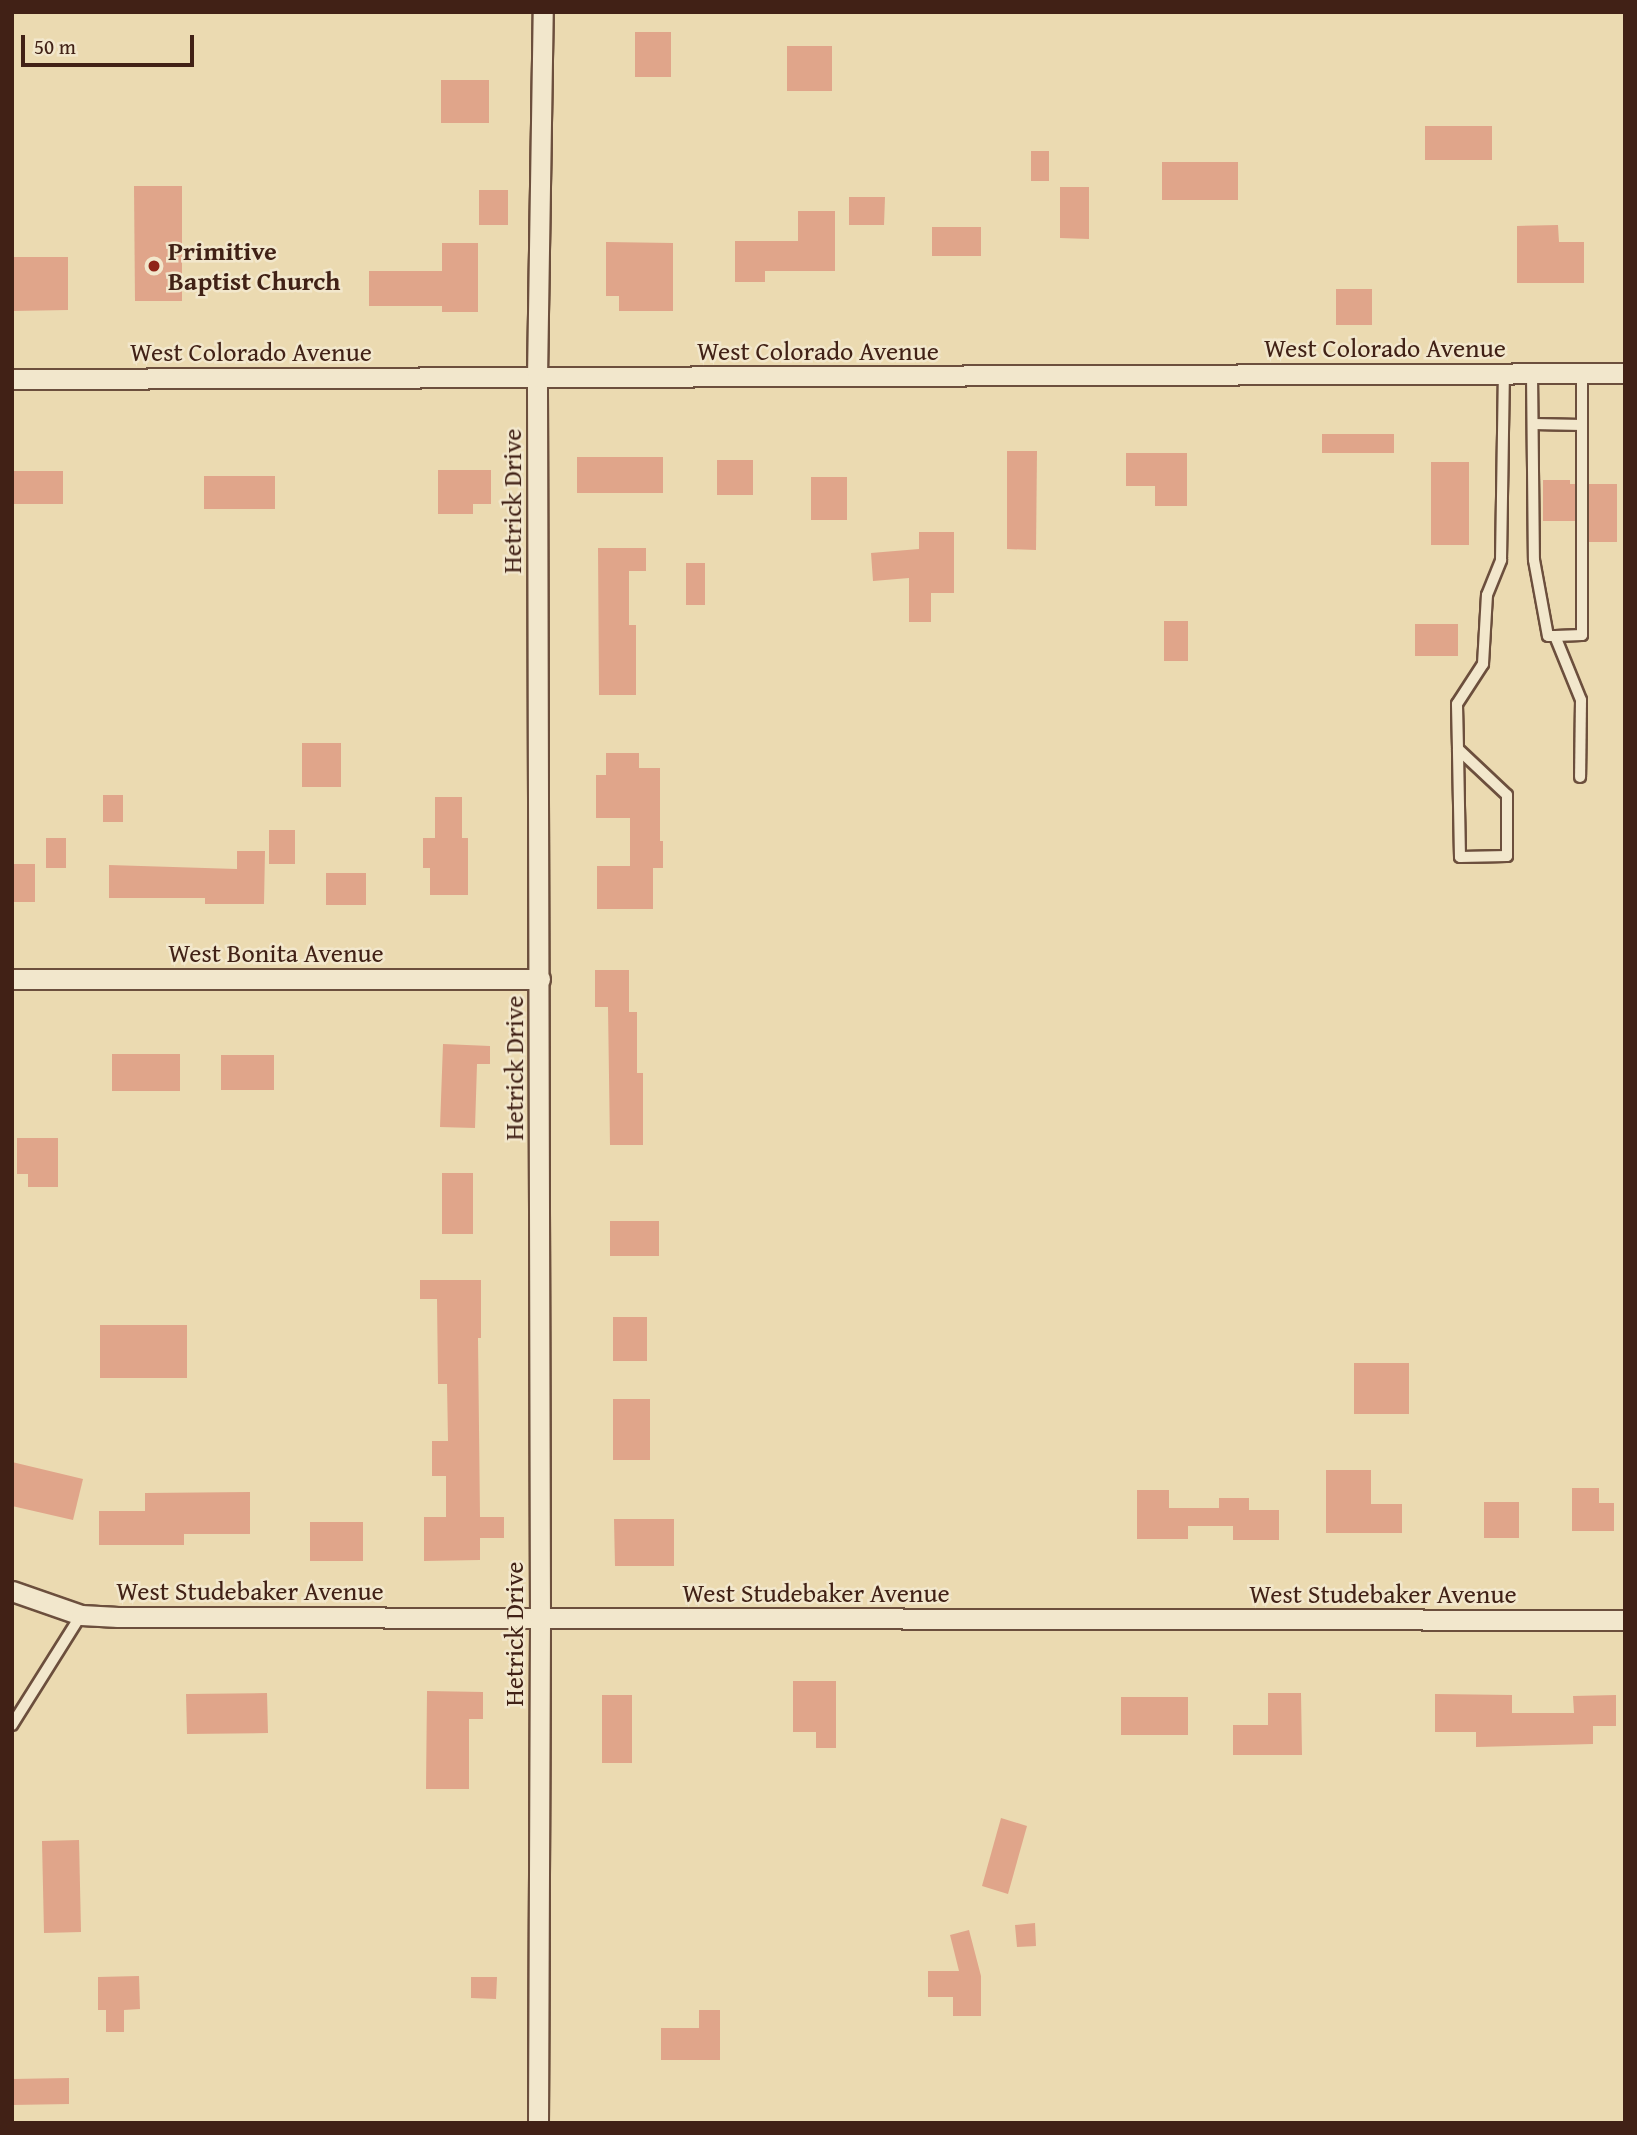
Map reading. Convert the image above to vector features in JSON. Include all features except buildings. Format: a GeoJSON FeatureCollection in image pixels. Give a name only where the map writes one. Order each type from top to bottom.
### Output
{"type":"FeatureCollection","features":[{"type":"Feature","properties":{"kind":"street","name":"Hetrick Drive"},"geometry":{"type":"LineString","coordinates":[[538,2123],[541,1619],[537,377],[543,12]]}},
{"type":"Feature","properties":{"kind":"street","name":"West Colorado Avenue"},"geometry":{"type":"LineString","coordinates":[[12,379],[1625,373]]}},
{"type":"Feature","properties":{"kind":"street","name":"West Bonita Avenue"},"geometry":{"type":"LineString","coordinates":[[12,979],[540,979]]}},
{"type":"Feature","properties":{"kind":"street","name":"West Studebaker Avenue"},"geometry":{"type":"LineString","coordinates":[[12,1591],[81,1615],[541,1619],[1625,1620]]}},
{"type":"Feature","properties":{"kind":"lane"},"geometry":{"type":"LineString","coordinates":[[1532,374],[1534,560],[1548,636],[1555,636],[1582,635],[1582,373]]}},
{"type":"Feature","properties":{"kind":"lane"},"geometry":{"type":"LineString","coordinates":[[1458,749],[1507,795],[1507,856],[1460,857],[1457,704],[1483,664],[1487,595],[1502,560],[1504,374]]}},
{"type":"Feature","properties":{"kind":"lane"},"geometry":{"type":"LineString","coordinates":[[1533,424],[1582,425]]}},
{"type":"Feature","properties":{"kind":"lane"},"geometry":{"type":"LineString","coordinates":[[1555,636],[1581,700],[1580,776]]}},
{"type":"Feature","properties":{"kind":"lane"},"geometry":{"type":"LineString","coordinates":[[12,1725],[81,1615]]}},
{"type":"Feature","properties":{"kind":"place","name":"Primitive Baptist Church"},"geometry":{"type":"Point","coordinates":[154,266]}}]}
